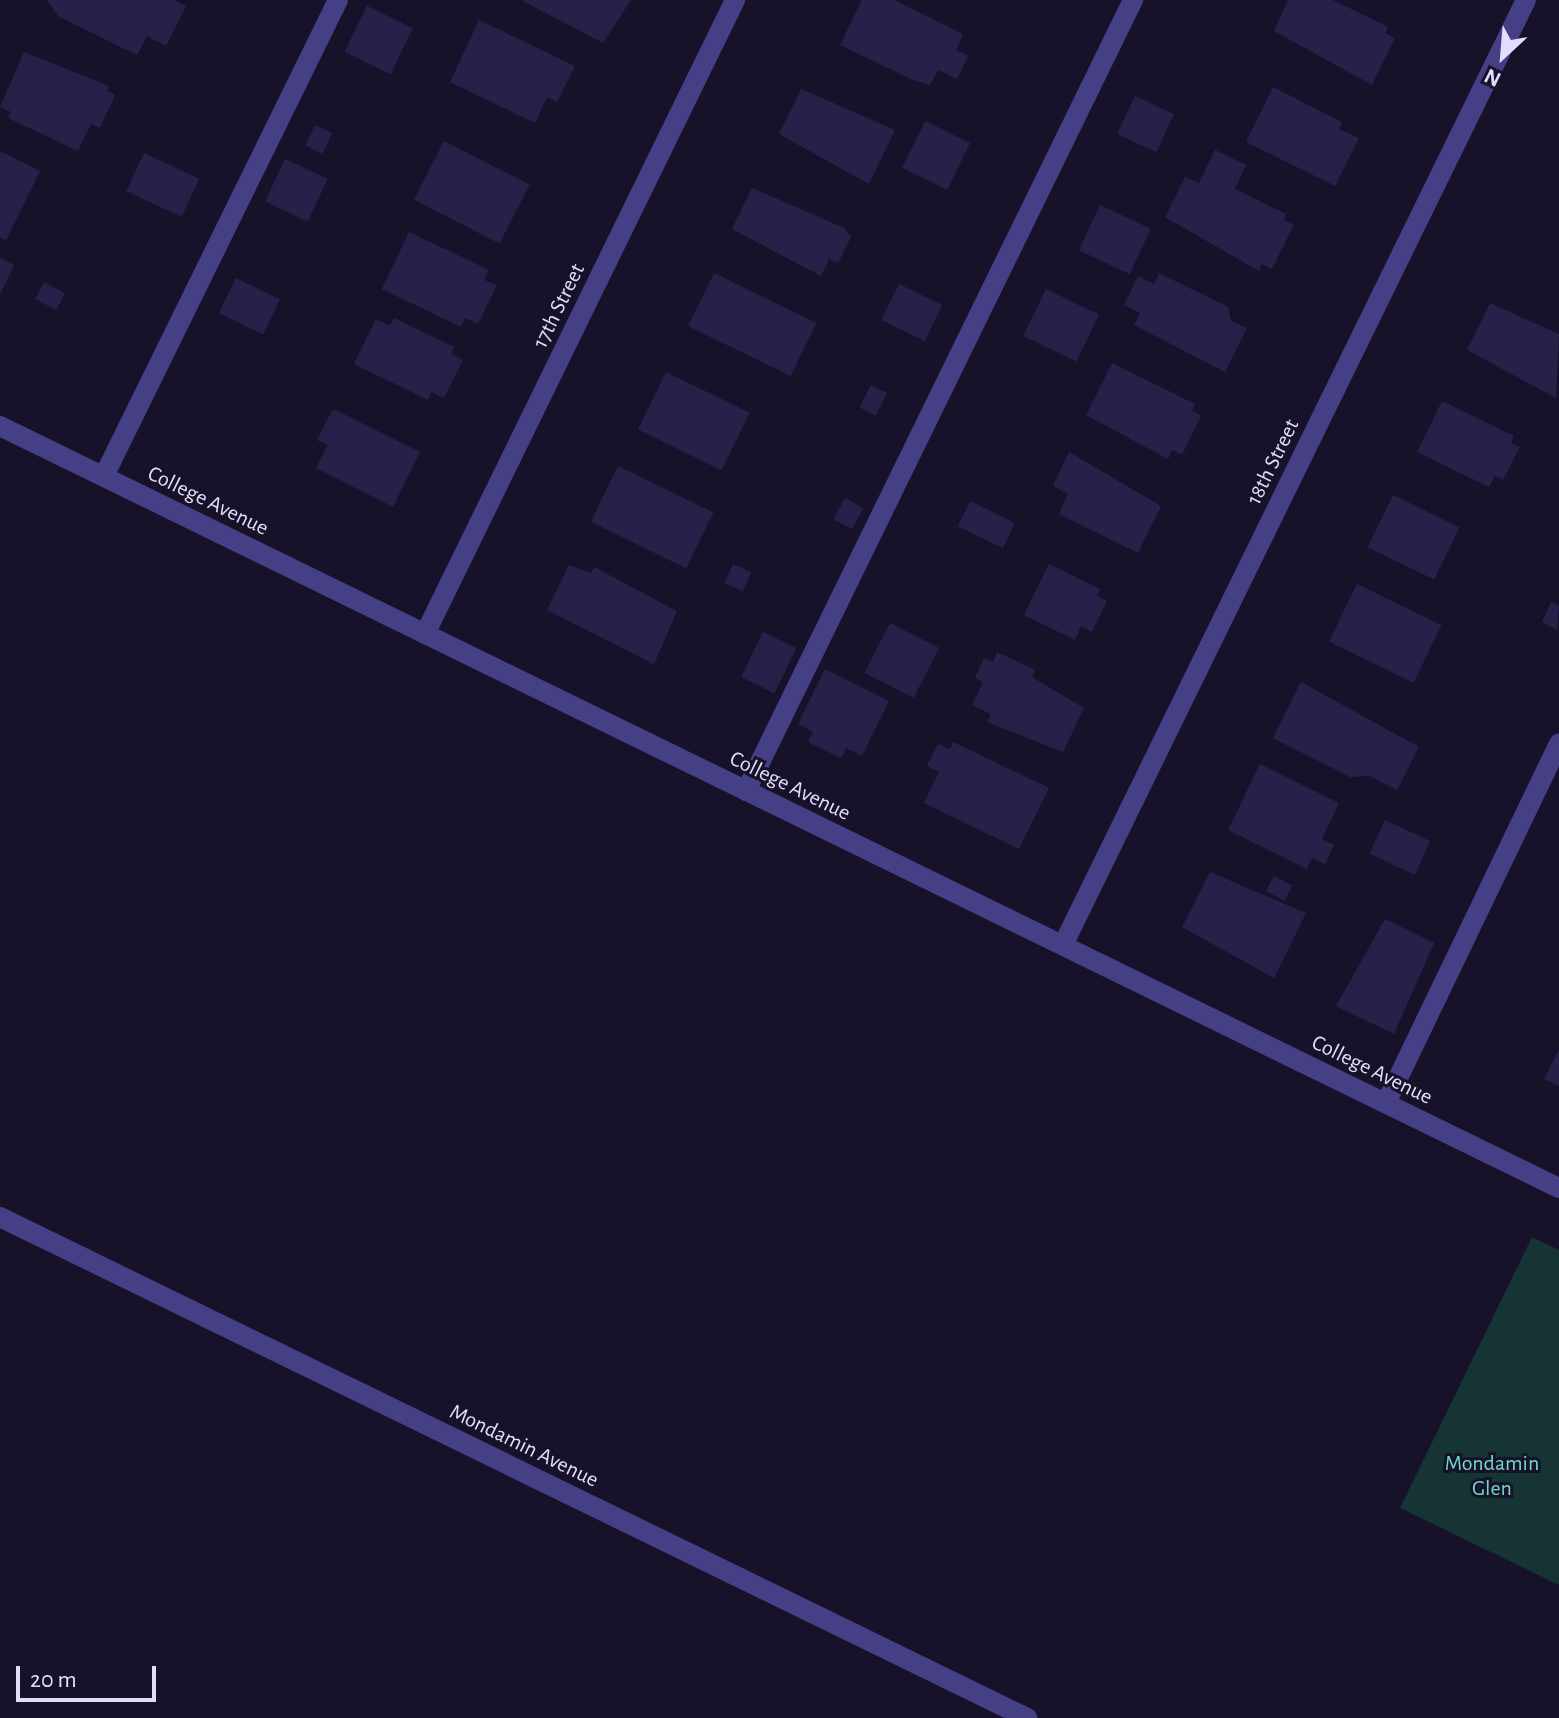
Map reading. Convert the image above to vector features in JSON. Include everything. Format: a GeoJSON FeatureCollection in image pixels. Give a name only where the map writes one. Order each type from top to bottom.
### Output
{"type":"FeatureCollection","features":[{"type":"Feature","properties":{"kind":"street"},"geometry":{"type":"LineString","coordinates":[[104,476],[338,0]]}},
{"type":"Feature","properties":{"kind":"street","name":"17th Street"},"geometry":{"type":"LineString","coordinates":[[425,634],[735,0]]}},
{"type":"Feature","properties":{"kind":"street"},"geometry":{"type":"LineString","coordinates":[[746,791],[1133,0]]}},
{"type":"Feature","properties":{"kind":"street","name":"18th Street"},"geometry":{"type":"LineString","coordinates":[[1063,945],[1526,0]]}},
{"type":"Feature","properties":{"kind":"street","name":"College Avenue"},"geometry":{"type":"LineString","coordinates":[[0,426],[1559,1188]]}},
{"type":"Feature","properties":{"kind":"street"},"geometry":{"type":"LineString","coordinates":[[1386,1103],[1559,744]]}},
{"type":"Feature","properties":{"kind":"street","name":"Mondamin Avenue"},"geometry":{"type":"LineString","coordinates":[[0,1217],[1027,1718]]}},
{"type":"Feature","properties":{"kind":"green space","name":"Mondamin Glen"},"geometry":{"type":"Polygon","coordinates":[[[1532,1237],[1559,1250],[1559,1585],[1400,1508],[1532,1237]]]}},
{"type":"Feature","properties":{"kind":"building"},"geometry":{"type":"Polygon","coordinates":[[[47,0],[174,0],[186,6],[166,46],[147,36],[137,55],[58,16],[47,0]]]}},
{"type":"Feature","properties":{"kind":"building"},"geometry":{"type":"Polygon","coordinates":[[[521,0],[631,0],[603,43],[521,0]]]}},
{"type":"Feature","properties":{"kind":"building"},"geometry":{"type":"Polygon","coordinates":[[[862,0],[894,0],[963,34],[956,50],[968,56],[957,79],[938,70],[930,85],[840,45],[862,0]]]}},
{"type":"Feature","properties":{"kind":"building"},"geometry":{"type":"Polygon","coordinates":[[[1288,0],[1333,0],[1388,27],[1385,33],[1395,38],[1372,85],[1274,31],[1288,0]]]}},
{"type":"Feature","properties":{"kind":"building"},"geometry":{"type":"Polygon","coordinates":[[[367,6],[413,28],[390,74],[345,52],[367,6]]]}},
{"type":"Feature","properties":{"kind":"building"},"geometry":{"type":"Polygon","coordinates":[[[479,20],[575,66],[557,102],[547,97],[535,123],[450,82],[479,20]]]}},
{"type":"Feature","properties":{"kind":"building"},"geometry":{"type":"Polygon","coordinates":[[[24,52],[109,86],[107,91],[115,95],[100,128],[91,124],[78,151],[8,118],[11,112],[0,107],[24,52]]]}},
{"type":"Feature","properties":{"kind":"building"},"geometry":{"type":"Polygon","coordinates":[[[1273,87],[1342,122],[1339,129],[1359,138],[1335,186],[1246,142],[1273,87]]]}},
{"type":"Feature","properties":{"kind":"building"},"geometry":{"type":"Polygon","coordinates":[[[801,89],[895,130],[869,184],[779,134],[801,89]]]}},
{"type":"Feature","properties":{"kind":"building"},"geometry":{"type":"Polygon","coordinates":[[[1135,96],[1174,114],[1156,152],[1117,134],[1135,96]]]}},
{"type":"Feature","properties":{"kind":"building"},"geometry":{"type":"Polygon","coordinates":[[[925,121],[970,143],[947,190],[902,168],[925,121]]]}},
{"type":"Feature","properties":{"kind":"building"},"geometry":{"type":"Polygon","coordinates":[[[315,125],[332,133],[322,154],[305,146],[315,125]]]}},
{"type":"Feature","properties":{"kind":"building"},"geometry":{"type":"Polygon","coordinates":[[[444,141],[530,185],[500,243],[414,200],[444,141]]]}},
{"type":"Feature","properties":{"kind":"building"},"geometry":{"type":"Polygon","coordinates":[[[1215,150],[1246,165],[1235,189],[1286,214],[1284,220],[1294,225],[1272,269],[1262,264],[1259,271],[1165,217],[1185,177],[1199,183],[1215,150]]]}},
{"type":"Feature","properties":{"kind":"building"},"geometry":{"type":"Polygon","coordinates":[[[0,151],[40,171],[6,240],[0,237],[0,151]]]}},
{"type":"Feature","properties":{"kind":"building"},"geometry":{"type":"Polygon","coordinates":[[[144,153],[199,179],[182,217],[126,191],[144,153]]]}},
{"type":"Feature","properties":{"kind":"building"},"geometry":{"type":"Polygon","coordinates":[[[285,159],[328,179],[308,221],[265,202],[285,159]]]}},
{"type":"Feature","properties":{"kind":"building"},"geometry":{"type":"Polygon","coordinates":[[[752,188],[844,228],[851,237],[838,263],[829,259],[821,276],[732,229],[752,188]]]}},
{"type":"Feature","properties":{"kind":"building"},"geometry":{"type":"Polygon","coordinates":[[[1100,205],[1151,229],[1130,274],[1079,250],[1100,205]]]}},
{"type":"Feature","properties":{"kind":"building"},"geometry":{"type":"Polygon","coordinates":[[[409,232],[489,270],[484,280],[497,285],[478,324],[465,318],[461,327],[382,289],[409,232]]]}},
{"type":"Feature","properties":{"kind":"building"},"geometry":{"type":"Polygon","coordinates":[[[0,258],[14,265],[0,295],[0,258]]]}},
{"type":"Feature","properties":{"kind":"building"},"geometry":{"type":"Polygon","coordinates":[[[714,273],[816,323],[791,376],[688,326],[714,273]]]}},
{"type":"Feature","properties":{"kind":"building"},"geometry":{"type":"Polygon","coordinates":[[[1159,273],[1228,307],[1231,321],[1247,328],[1225,372],[1134,325],[1140,313],[1124,305],[1138,276],[1154,284],[1159,273]]]}},
{"type":"Feature","properties":{"kind":"building"},"geometry":{"type":"Polygon","coordinates":[[[236,278],[280,299],[263,335],[219,313],[236,278]]]}},
{"type":"Feature","properties":{"kind":"building"},"geometry":{"type":"Polygon","coordinates":[[[44,282],[65,293],[56,310],[35,299],[44,282]]]}},
{"type":"Feature","properties":{"kind":"building"},"geometry":{"type":"Polygon","coordinates":[[[899,284],[942,305],[925,341],[881,320],[899,284]]]}},
{"type":"Feature","properties":{"kind":"building"},"geometry":{"type":"Polygon","coordinates":[[[1046,289],[1099,315],[1076,362],[1023,336],[1046,289]]]}},
{"type":"Feature","properties":{"kind":"building"},"geometry":{"type":"Polygon","coordinates":[[[1490,303],[1559,334],[1556,398],[1467,350],[1490,303]]]}},
{"type":"Feature","properties":{"kind":"building"},"geometry":{"type":"Polygon","coordinates":[[[394,318],[454,347],[451,354],[463,360],[444,398],[432,392],[428,400],[354,364],[376,319],[390,326],[394,318]]]}},
{"type":"Feature","properties":{"kind":"building"},"geometry":{"type":"Polygon","coordinates":[[[1112,363],[1195,404],[1192,410],[1201,416],[1182,455],[1172,450],[1168,459],[1086,415],[1112,363]]]}},
{"type":"Feature","properties":{"kind":"building"},"geometry":{"type":"Polygon","coordinates":[[[666,372],[750,413],[722,470],[638,430],[666,372]]]}},
{"type":"Feature","properties":{"kind":"building"},"geometry":{"type":"Polygon","coordinates":[[[871,385],[887,393],[876,415],[860,407],[871,385]]]}},
{"type":"Feature","properties":{"kind":"building"},"geometry":{"type":"Polygon","coordinates":[[[1442,401],[1514,436],[1511,443],[1520,447],[1503,480],[1495,476],[1489,487],[1417,452],[1442,401]]]}},
{"type":"Feature","properties":{"kind":"building"},"geometry":{"type":"Polygon","coordinates":[[[333,409],[420,452],[393,507],[316,468],[328,445],[317,440],[333,409]]]}},
{"type":"Feature","properties":{"kind":"building"},"geometry":{"type":"Polygon","coordinates":[[[1069,452],[1161,506],[1138,553],[1059,514],[1068,494],[1053,486],[1069,452]]]}},
{"type":"Feature","properties":{"kind":"building"},"geometry":{"type":"Polygon","coordinates":[[[618,466],[713,512],[686,568],[591,522],[618,466]]]}},
{"type":"Feature","properties":{"kind":"building"},"geometry":{"type":"Polygon","coordinates":[[[1393,495],[1460,527],[1434,580],[1368,547],[1393,495]]]}},
{"type":"Feature","properties":{"kind":"building"},"geometry":{"type":"Polygon","coordinates":[[[845,498],[863,508],[852,529],[833,519],[845,498]]]}},
{"type":"Feature","properties":{"kind":"building"},"geometry":{"type":"Polygon","coordinates":[[[970,501],[1015,523],[1003,548],[958,526],[970,501]]]}},
{"type":"Feature","properties":{"kind":"building"},"geometry":{"type":"Polygon","coordinates":[[[733,564],[751,572],[743,591],[724,583],[733,564]]]}},
{"type":"Feature","properties":{"kind":"building"},"geometry":{"type":"Polygon","coordinates":[[[1049,564],[1100,589],[1097,596],[1107,601],[1092,632],[1081,626],[1075,640],[1024,615],[1049,564]]]}},
{"type":"Feature","properties":{"kind":"building"},"geometry":{"type":"Polygon","coordinates":[[[569,565],[591,573],[594,567],[677,611],[654,664],[547,610],[569,565]]]}},
{"type":"Feature","properties":{"kind":"building"},"geometry":{"type":"Polygon","coordinates":[[[1357,584],[1441,625],[1413,683],[1329,642],[1357,584]]]}},
{"type":"Feature","properties":{"kind":"building"},"geometry":{"type":"Polygon","coordinates":[[[1551,602],[1559,606],[1557,630],[1542,622],[1551,602]]]}},
{"type":"Feature","properties":{"kind":"building"},"geometry":{"type":"Polygon","coordinates":[[[890,623],[939,648],[914,698],[865,673],[890,623]]]}},
{"type":"Feature","properties":{"kind":"building"},"geometry":{"type":"Polygon","coordinates":[[[763,632],[796,648],[774,693],[741,677],[763,632]]]}},
{"type":"Feature","properties":{"kind":"building"},"geometry":{"type":"Polygon","coordinates":[[[997,652],[1035,670],[1032,677],[1084,708],[1063,752],[987,722],[991,714],[972,705],[983,682],[975,678],[984,658],[993,662],[997,652]]]}},
{"type":"Feature","properties":{"kind":"building"},"geometry":{"type":"Polygon","coordinates":[[[825,669],[889,701],[862,756],[846,748],[841,758],[808,742],[813,732],[798,724],[825,669]]]}},
{"type":"Feature","properties":{"kind":"building"},"geometry":{"type":"Polygon","coordinates":[[[1301,682],[1419,747],[1397,790],[1369,776],[1350,777],[1273,738],[1301,682]]]}},
{"type":"Feature","properties":{"kind":"building"},"geometry":{"type":"Polygon","coordinates":[[[953,742],[1049,788],[1019,849],[924,803],[939,772],[927,766],[938,744],[950,749],[953,742]]]}},
{"type":"Feature","properties":{"kind":"building"},"geometry":{"type":"Polygon","coordinates":[[[1260,764],[1339,803],[1322,839],[1334,845],[1325,864],[1312,858],[1307,869],[1228,830],[1260,764]]]}},
{"type":"Feature","properties":{"kind":"building"},"geometry":{"type":"Polygon","coordinates":[[[1385,820],[1430,841],[1415,875],[1369,854],[1385,820]]]}},
{"type":"Feature","properties":{"kind":"building"},"geometry":{"type":"Polygon","coordinates":[[[1210,872],[1306,913],[1274,978],[1182,927],[1210,872]]]}},
{"type":"Feature","properties":{"kind":"building"},"geometry":{"type":"Polygon","coordinates":[[[1274,876],[1293,886],[1285,901],[1266,891],[1274,876]]]}},
{"type":"Feature","properties":{"kind":"building"},"geometry":{"type":"Polygon","coordinates":[[[1385,919],[1434,943],[1394,1034],[1336,1006],[1385,919]]]}},
{"type":"Feature","properties":{"kind":"building"},"geometry":{"type":"Polygon","coordinates":[[[1559,1050],[1559,1086],[1544,1079],[1559,1050]]]}}]}
